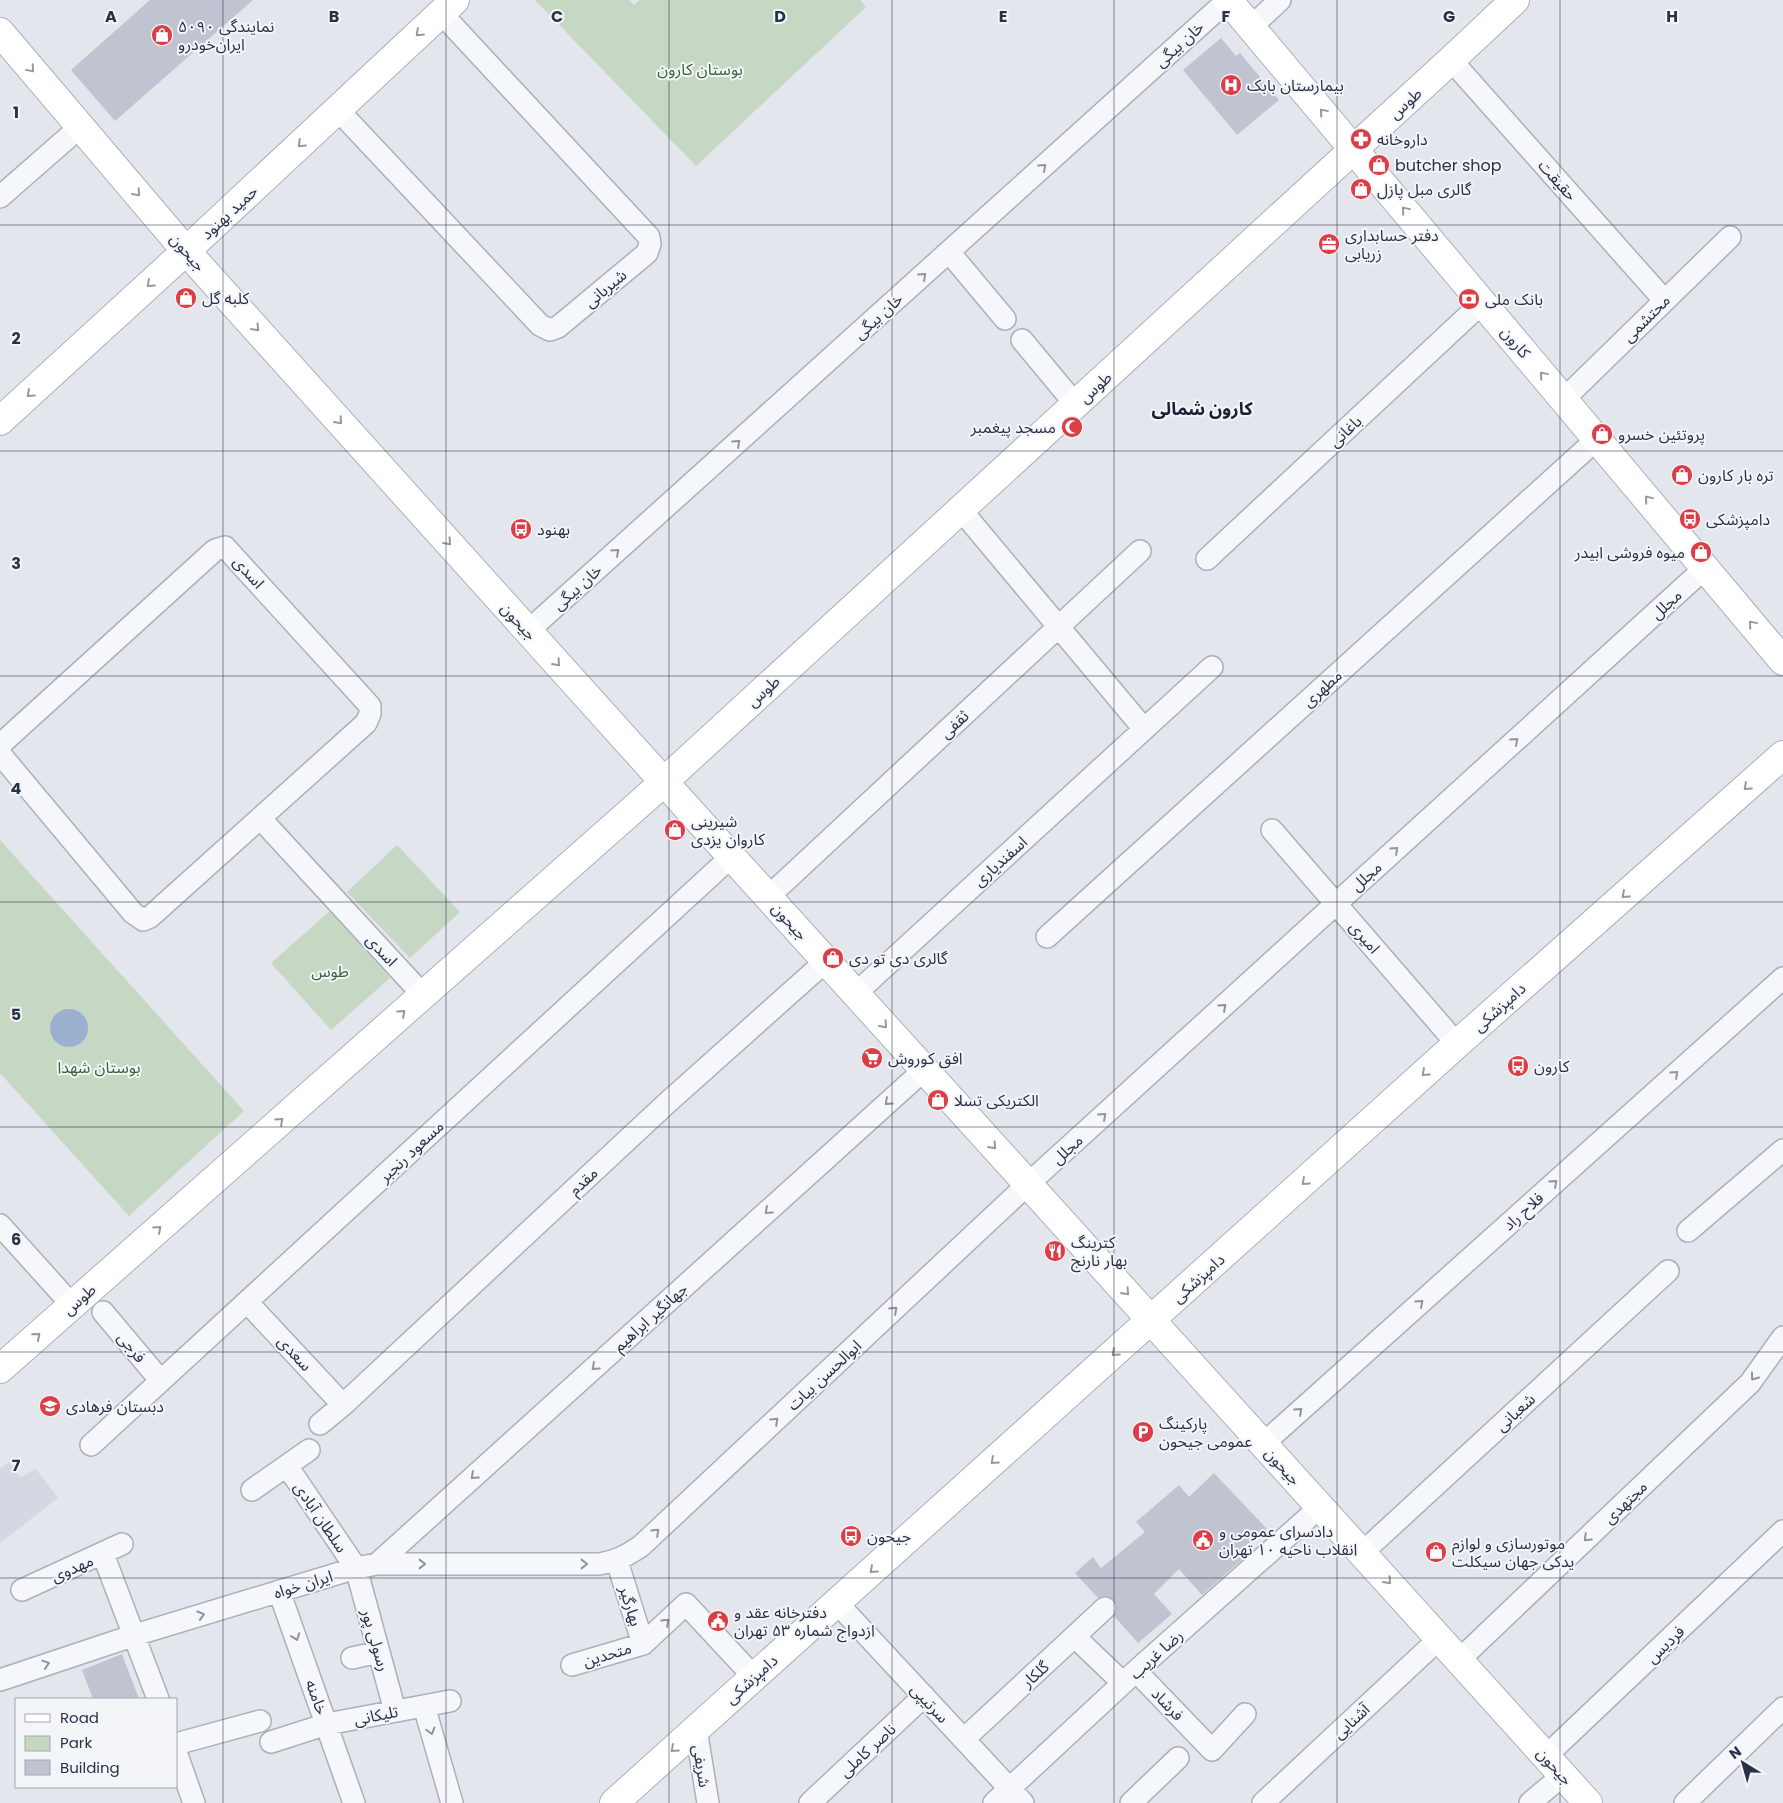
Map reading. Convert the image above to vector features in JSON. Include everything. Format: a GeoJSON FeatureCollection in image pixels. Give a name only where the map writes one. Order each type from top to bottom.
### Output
{"type":"FeatureCollection","features":[{"type":"Feature","properties":{"kind":"main road","name":"کارون"},"geometry":{"type":"LineString","coordinates":[[1228,0],[1783,661]]}},
{"type":"Feature","properties":{"kind":"main road","name":"طوس"},"geometry":{"type":"LineString","coordinates":[[0,1369],[664,782],[1515,0]]}},
{"type":"Feature","properties":{"kind":"main road","name":"حمید بهنود"},"geometry":{"type":"LineString","coordinates":[[0,421],[338,110],[446,5]]}},
{"type":"Feature","properties":{"kind":"main road","name":"جیحون"},"geometry":{"type":"LineString","coordinates":[[0,32],[186,251],[826,962],[1588,1803]]}},
{"type":"Feature","properties":{"kind":"main road","name":"دامپزشکی"},"geometry":{"type":"LineString","coordinates":[[614,1803],[1457,1044],[1783,755]]}},
{"type":"Feature","properties":{"kind":"street","name":"خان بیگی"},"geometry":{"type":"LineString","coordinates":[[528,631],[1228,0]]}},
{"type":"Feature","properties":{"kind":"street"},"geometry":{"type":"LineString","coordinates":[[1251,27],[1280,0]]}},
{"type":"Feature","properties":{"kind":"street","name":"شیربانی"},"geometry":{"type":"LineString","coordinates":[[338,110],[540,325],[550,330],[558,327],[647,253],[650,244],[649,237],[446,5]]}},
{"type":"Feature","properties":{"kind":"street","name":"حقیقت"},"geometry":{"type":"LineString","coordinates":[[1451,60],[1664,300]]}},
{"type":"Feature","properties":{"kind":"street"},"geometry":{"type":"LineString","coordinates":[[0,197],[80,127]]}},
{"type":"Feature","properties":{"kind":"street","name":"محتشمی"},"geometry":{"type":"LineString","coordinates":[[1564,399],[1730,238]]}},
{"type":"Feature","properties":{"kind":"street"},"geometry":{"type":"LineString","coordinates":[[949,252],[1005,319]]}},
{"type":"Feature","properties":{"kind":"street","name":"باغانی"},"geometry":{"type":"LineString","coordinates":[[1207,559],[1483,302]]}},
{"type":"Feature","properties":{"kind":"street"},"geometry":{"type":"LineString","coordinates":[[1022,340],[1076,405]]}},
{"type":"Feature","properties":{"kind":"street","name":"مطهری"},"geometry":{"type":"LineString","coordinates":[[1047,937],[1597,439]]}},
{"type":"Feature","properties":{"kind":"street"},"geometry":{"type":"LineString","coordinates":[[961,510],[1144,729]]}},
{"type":"Feature","properties":{"kind":"street","name":"اسدی"},"geometry":{"type":"LineString","coordinates":[[225,546],[370,706],[370,714],[366,723],[260,818],[150,917],[143,920],[133,913],[1,755],[0,750],[2,743],[215,550],[225,546]]}},
{"type":"Feature","properties":{"kind":"street","name":"ثقفی"},"geometry":{"type":"LineString","coordinates":[[768,897],[1140,550]]}},
{"type":"Feature","properties":{"kind":"street","name":"مجلل"},"geometry":{"type":"LineString","coordinates":[[1028,1184],[1705,568]]}},
{"type":"Feature","properties":{"kind":"street","name":"اسفندیاری"},"geometry":{"type":"LineString","coordinates":[[855,994],[1212,667]]}},
{"type":"Feature","properties":{"kind":"street","name":"اسدی"},"geometry":{"type":"LineString","coordinates":[[260,818],[423,995]]}},
{"type":"Feature","properties":{"kind":"street","name":"امیری"},"geometry":{"type":"LineString","coordinates":[[1272,830],[1457,1044]]}},
{"type":"Feature","properties":{"kind":"street","name":"مسعود رنجبر"},"geometry":{"type":"LineString","coordinates":[[91,1445],[731,856]]}},
{"type":"Feature","properties":{"kind":"street","name":"مقدم"},"geometry":{"type":"LineString","coordinates":[[320,1424],[343,1405],[667,1103],[826,962]]}},
{"type":"Feature","properties":{"kind":"street","name":"فلاح راد"},"geometry":{"type":"LineString","coordinates":[[1263,1444],[1783,978]]}},
{"type":"Feature","properties":{"kind":"street","name":"جهانگیر ابراهیم"},"geometry":{"type":"LineString","coordinates":[[376,1564],[924,1070]]}},
{"type":"Feature","properties":{"kind":"street"},"geometry":{"type":"LineString","coordinates":[[1688,1231],[1783,1150]]}},
{"type":"Feature","properties":{"kind":"street","name":"ابوالحسن بیات"},"geometry":{"type":"LineString","coordinates":[[617,1561],[649,1539],[1028,1184]]}},
{"type":"Feature","properties":{"kind":"street"},"geometry":{"type":"LineString","coordinates":[[0,1225],[72,1305]]}},
{"type":"Feature","properties":{"kind":"street","name":"شعبانی"},"geometry":{"type":"LineString","coordinates":[[1362,1553],[1668,1271]]}},
{"type":"Feature","properties":{"kind":"street","name":"سعدی"},"geometry":{"type":"LineString","coordinates":[[247,1302],[343,1405]]}},
{"type":"Feature","properties":{"kind":"street","name":"فرجی"},"geometry":{"type":"LineString","coordinates":[[102,1312],[160,1381]]}},
{"type":"Feature","properties":{"kind":"street","name":"مجتهدی"},"geometry":{"type":"LineString","coordinates":[[1459,1660],[1750,1384],[1783,1338]]}},
{"type":"Feature","properties":{"kind":"street","name":"سلطان آبادی"},"geometry":{"type":"LineString","coordinates":[[252,1490],[309,1450]]}},
{"type":"Feature","properties":{"kind":"street","name":"سلطان آبادی"},"geometry":{"type":"LineString","coordinates":[[287,1466],[356,1568]]}},
{"type":"Feature","properties":{"kind":"street","name":"رضا غریب"},"geometry":{"type":"LineString","coordinates":[[994,1803],[1016,1796],[1130,1677],[1320,1507]]}},
{"type":"Feature","properties":{"kind":"street","name":"فردیس"},"geometry":{"type":"LineString","coordinates":[[1530,1803],[1555,1766],[1783,1531]]}},
{"type":"Feature","properties":{"kind":"street","name":"مهدوی"},"geometry":{"type":"LineString","coordinates":[[22,1590],[122,1544]]}},
{"type":"Feature","properties":{"kind":"street"},"geometry":{"type":"LineString","coordinates":[[103,1554],[158,1698]]}},
{"type":"Feature","properties":{"kind":"street","name":"ایران خواه"},"geometry":{"type":"LineString","coordinates":[[0,1680],[135,1635],[356,1568],[376,1564],[599,1564],[617,1561]]}},
{"type":"Feature","properties":{"kind":"street","name":"بهارگیر"},"geometry":{"type":"LineString","coordinates":[[617,1561],[643,1644],[686,1604],[754,1677]]}},
{"type":"Feature","properties":{"kind":"street","name":"رسولی پور"},"geometry":{"type":"LineString","coordinates":[[356,1568],[395,1711]]}},
{"type":"Feature","properties":{"kind":"street","name":"خامنه"},"geometry":{"type":"LineString","coordinates":[[279,1591],[354,1803]]}},
{"type":"Feature","properties":{"kind":"street","name":"سرتیپی"},"geometry":{"type":"LineString","coordinates":[[837,1602],[1016,1796]]}},
{"type":"Feature","properties":{"kind":"street","name":"گلکار"},"geometry":{"type":"LineString","coordinates":[[964,1739],[1105,1608]]}},
{"type":"Feature","properties":{"kind":"street","name":"فرشاد"},"geometry":{"type":"LineString","coordinates":[[1075,1637],[1130,1677],[1200,1737],[1212,1750],[1245,1714]]}},
{"type":"Feature","properties":{"kind":"street","name":"آشنایی"},"geometry":{"type":"LineString","coordinates":[[1263,1803],[1440,1638]]}},
{"type":"Feature","properties":{"kind":"street","name":"متحدین"},"geometry":{"type":"LineString","coordinates":[[572,1665],[643,1644]]}},
{"type":"Feature","properties":{"kind":"street"},"geometry":{"type":"LineString","coordinates":[[352,1658],[379,1652]]}},
{"type":"Feature","properties":{"kind":"street","name":"ناصر کاملی"},"geometry":{"type":"LineString","coordinates":[[810,1803],[924,1696]]}},
{"type":"Feature","properties":{"kind":"street","name":"تلیکانی"},"geometry":{"type":"LineString","coordinates":[[271,1742],[327,1724],[450,1701]]}},
{"type":"Feature","properties":{"kind":"street"},"geometry":{"type":"LineString","coordinates":[[424,1706],[452,1803]]}},
{"type":"Feature","properties":{"kind":"street"},"geometry":{"type":"LineString","coordinates":[[1684,1803],[1783,1708]]}},
{"type":"Feature","properties":{"kind":"street"},"geometry":{"type":"LineString","coordinates":[[178,1743],[260,1721]]}},
{"type":"Feature","properties":{"kind":"street","name":"شریفی"},"geometry":{"type":"LineString","coordinates":[[696,1729],[708,1803]]}},
{"type":"Feature","properties":{"kind":"street"},"geometry":{"type":"LineString","coordinates":[[178,1758],[194,1803]]}},
{"type":"Feature","properties":{"kind":"street"},"geometry":{"type":"LineString","coordinates":[[1131,1803],[1178,1758]]}},
{"type":"Feature","properties":{"kind":"shaded area"},"geometry":{"type":"Polygon","coordinates":[[[9,1462],[21,1478],[35,1468],[58,1498],[0,1543],[0,1468],[9,1462]]]}},
{"type":"Feature","properties":{"kind":"green space","name":"بوستان کارون"},"geometry":{"type":"Polygon","coordinates":[[[535,0],[629,0],[634,5],[639,0],[860,0],[866,7],[696,166],[535,0]]]}},
{"type":"Feature","properties":{"kind":"green space","name":"بوستان شهدا"},"geometry":{"type":"Polygon","coordinates":[[[0,840],[244,1111],[129,1216],[0,1073],[0,840]]]}},
{"type":"Feature","properties":{"kind":"green space","name":"طوس"},"geometry":{"type":"Polygon","coordinates":[[[397,845],[460,912],[410,958],[347,892],[397,845]]]}},
{"type":"Feature","properties":{"kind":"green space","name":"طوس"},"geometry":{"type":"Polygon","coordinates":[[[330,911],[390,978],[331,1030],[271,963],[330,911]]]}},
{"type":"Feature","properties":{"kind":"water"},"geometry":{"type":"Polygon","coordinates":[[[69,1009],[76,1010],[82,1015],[87,1021],[87,1035],[82,1041],[76,1046],[69,1047],[62,1046],[56,1041],[51,1035],[50,1028],[51,1021],[56,1015],[62,1010],[69,1009]]]}},
{"type":"Feature","properties":{"kind":"building","name":"نمایندگی ۵۰۹۰ ایران‌خودرو"},"geometry":{"type":"Polygon","coordinates":[[[150,0],[253,0],[115,121],[71,70],[150,0]]]}},
{"type":"Feature","properties":{"kind":"building","name":"بیمارستان بابک"},"geometry":{"type":"Polygon","coordinates":[[[1221,38],[1236,56],[1240,53],[1279,100],[1237,135],[1183,70],[1221,38]]]}},
{"type":"Feature","properties":{"kind":"building"},"geometry":{"type":"Polygon","coordinates":[[[1214,1473],[1267,1529],[1240,1550],[1246,1556],[1202,1595],[1179,1569],[1154,1594],[1172,1614],[1138,1643],[1114,1616],[1117,1606],[1114,1600],[1108,1596],[1098,1598],[1075,1573],[1093,1557],[1101,1568],[1145,1532],[1136,1522],[1179,1485],[1189,1497],[1214,1473]]]}},
{"type":"Feature","properties":{"kind":"building"},"geometry":{"type":"Polygon","coordinates":[[[122,1654],[139,1698],[93,1698],[82,1670],[122,1654]]]}},
{"type":"Feature","properties":{"kind":"place","name":"نمایندگی ۵۰۹۰ ایران‌خودرو"},"geometry":{"type":"Point","coordinates":[162,35]}},
{"type":"Feature","properties":{"kind":"place","name":"بیمارستان بابک"},"geometry":{"type":"Point","coordinates":[1231,85]}},
{"type":"Feature","properties":{"kind":"place","name":"داروخانه"},"geometry":{"type":"Point","coordinates":[1361,139]}},
{"type":"Feature","properties":{"kind":"place","name":"butcher shop"},"geometry":{"type":"Point","coordinates":[1379,165]}},
{"type":"Feature","properties":{"kind":"place","name":"گالری مبل پازل"},"geometry":{"type":"Point","coordinates":[1361,189]}},
{"type":"Feature","properties":{"kind":"place","name":"دفتر حسابداری زریابی"},"geometry":{"type":"Point","coordinates":[1329,244]}},
{"type":"Feature","properties":{"kind":"place","name":"کلبه گل"},"geometry":{"type":"Point","coordinates":[186,298]}},
{"type":"Feature","properties":{"kind":"place","name":"بانک ملی"},"geometry":{"type":"Point","coordinates":[1469,299]}},
{"type":"Feature","properties":{"kind":"place","name":"مسجد پیغمبر"},"geometry":{"type":"Point","coordinates":[1072,427]}},
{"type":"Feature","properties":{"kind":"place","name":"پروتئین خسرو"},"geometry":{"type":"Point","coordinates":[1602,434]}},
{"type":"Feature","properties":{"kind":"place","name":"تره بار کارون"},"geometry":{"type":"Point","coordinates":[1682,475]}},
{"type":"Feature","properties":{"kind":"place","name":"دامپزشکی"},"geometry":{"type":"Point","coordinates":[1690,519]}},
{"type":"Feature","properties":{"kind":"place","name":"بهنود"},"geometry":{"type":"Point","coordinates":[521,529]}},
{"type":"Feature","properties":{"kind":"place","name":"میوه فروشی ابیدر"},"geometry":{"type":"Point","coordinates":[1701,552]}},
{"type":"Feature","properties":{"kind":"place","name":"شیرینی کاروان یزدی"},"geometry":{"type":"Point","coordinates":[675,830]}},
{"type":"Feature","properties":{"kind":"place","name":"گالری دی تو دی"},"geometry":{"type":"Point","coordinates":[833,958]}},
{"type":"Feature","properties":{"kind":"place","name":"افق کوروش"},"geometry":{"type":"Point","coordinates":[872,1058]}},
{"type":"Feature","properties":{"kind":"place","name":"کارون"},"geometry":{"type":"Point","coordinates":[1518,1066]}},
{"type":"Feature","properties":{"kind":"place","name":"الکتریکی تسلا"},"geometry":{"type":"Point","coordinates":[938,1100]}},
{"type":"Feature","properties":{"kind":"place","name":"کترینگ بهار نارنج"},"geometry":{"type":"Point","coordinates":[1055,1251]}},
{"type":"Feature","properties":{"kind":"place","name":"دبستان فرهادی"},"geometry":{"type":"Point","coordinates":[50,1406]}},
{"type":"Feature","properties":{"kind":"place","name":"پارکینگ عمومی جیحون"},"geometry":{"type":"Point","coordinates":[1143,1432]}},
{"type":"Feature","properties":{"kind":"place","name":"جیحون"},"geometry":{"type":"Point","coordinates":[851,1536]}},
{"type":"Feature","properties":{"kind":"place","name":"دادسرای عمومی و انقلاب ناحیه ۱۰ تهران"},"geometry":{"type":"Point","coordinates":[1203,1540]}},
{"type":"Feature","properties":{"kind":"place","name":"موتورسازی و لوازم یدکی جهان سیکلت"},"geometry":{"type":"Point","coordinates":[1436,1552]}},
{"type":"Feature","properties":{"kind":"place","name":"دفترخانه عقد و ازدواج شماره ۵۳ تهران"},"geometry":{"type":"Point","coordinates":[718,1621]}},
{"type":"Feature","properties":{"kind":"district","name":"کارون شمالی"},"geometry":{"type":"Point","coordinates":[1202,409]}}]}
